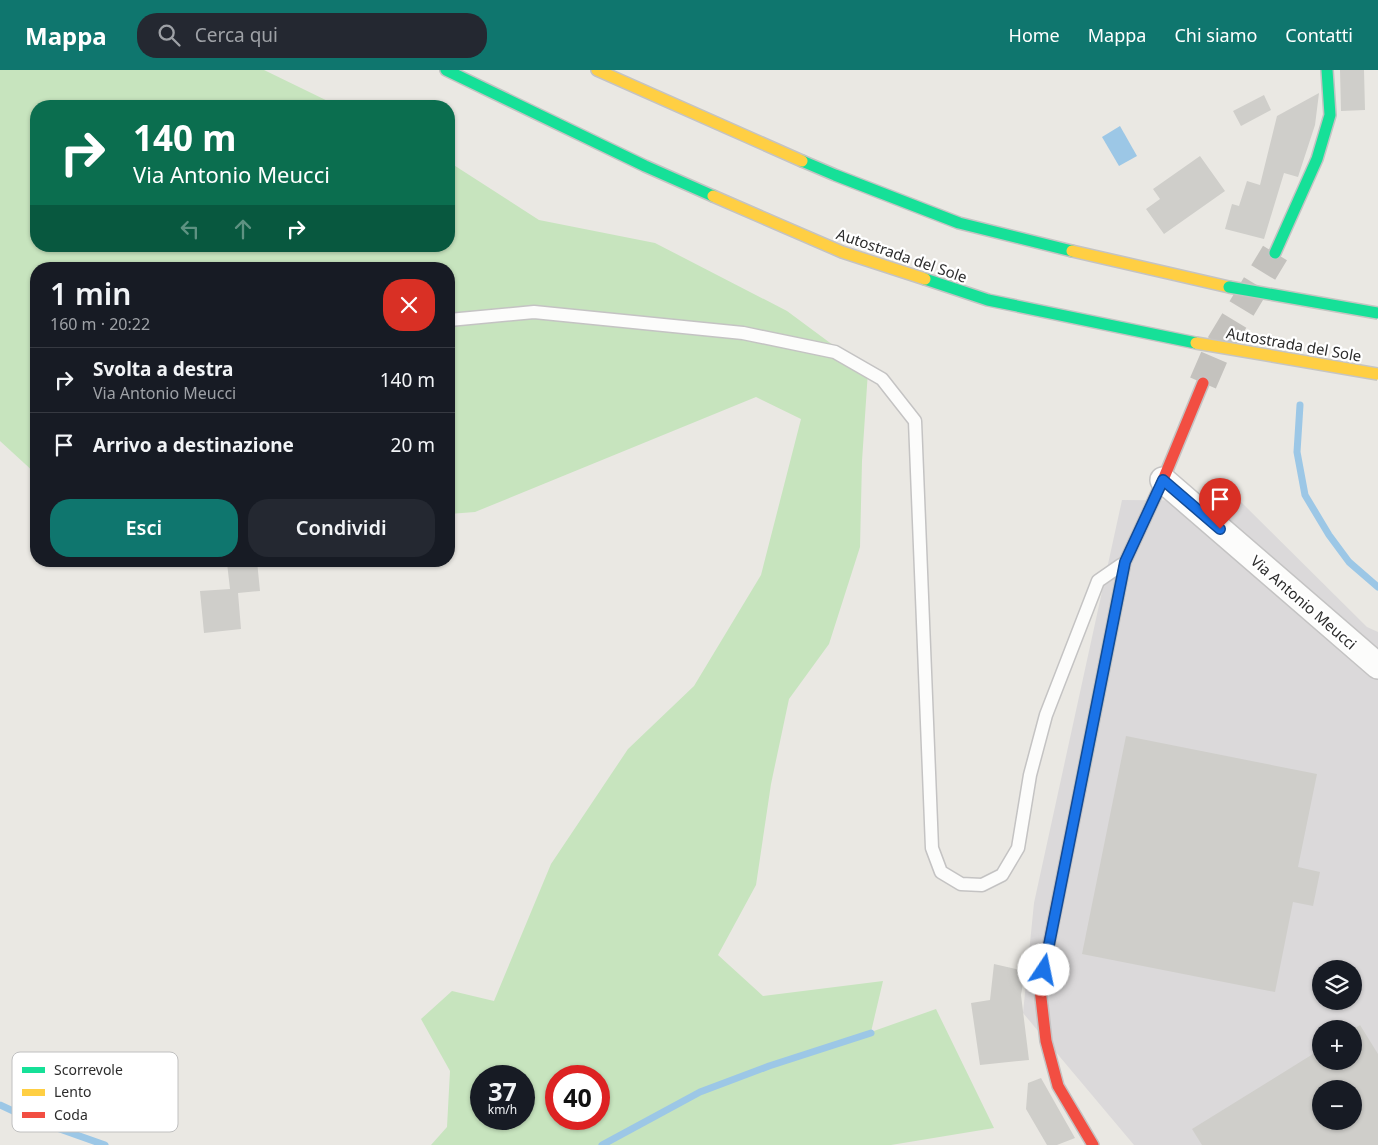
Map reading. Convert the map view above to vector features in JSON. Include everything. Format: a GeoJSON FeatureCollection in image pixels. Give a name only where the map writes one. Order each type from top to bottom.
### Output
{"type":"FeatureCollection","features":[{"type":"Feature","properties":{"kind":"main road","name":"Autostrada del Sole"},"geometry":{"type":"LineString","coordinates":[[446,70],[645,166],[842,252],[988,300],[1196,343],[1378,374]]}},
{"type":"Feature","properties":{"kind":"main road"},"geometry":{"type":"LineString","coordinates":[[597,70],[835,175],[959,223],[1070,251],[1229,287],[1378,313]]}},
{"type":"Feature","properties":{"kind":"main road"},"geometry":{"type":"LineString","coordinates":[[1275,254],[1316,159],[1330,114],[1327,70]]}},
{"type":"Feature","properties":{"kind":"main road"},"geometry":{"type":"LineString","coordinates":[[1092,1145],[1058,1086],[1046,1041],[1040,989],[1125,562],[1163,480],[1203,383]]}},
{"type":"Feature","properties":{"kind":"street","name":"Via Antonio Meucci"},"geometry":{"type":"LineString","coordinates":[[1163,480],[1378,666]]}},
{"type":"Feature","properties":{"kind":"lane"},"geometry":{"type":"LineString","coordinates":[[455,319],[534,312],[743,333],[835,352],[882,379],[915,421],[932,848],[941,872],[961,884],[982,885],[1002,875],[1018,848],[1030,775],[1046,715],[1098,581],[1125,562]]}},
{"type":"Feature","properties":{"kind":"shaded area"},"geometry":{"type":"Polygon","coordinates":[[[1122,500],[1240,501],[1367,627],[1378,632],[1378,1145],[1134,1145],[1023,1013],[1034,903],[1122,500]]]}},
{"type":"Feature","properties":{"kind":"green space"},"geometry":{"type":"Polygon","coordinates":[[[0,70],[264,70],[326,100],[30,100],[30,252],[455,252],[455,166],[539,220],[655,243],[787,311],[868,371],[862,461],[860,547],[829,644],[789,699],[771,784],[756,885],[718,955],[763,996],[883,981],[871,1032],[936,1009],[994,1128],[891,1145],[431,1145],[447,1127],[450,1071],[421,1019],[452,991],[494,1001],[551,864],[628,749],[694,686],[761,575],[801,419],[756,397],[475,512],[455,514],[455,262],[30,262],[30,468],[0,441],[0,70]]]}},
{"type":"Feature","properties":{"kind":"water"},"geometry":{"type":"Polygon","coordinates":[[[1120,126],[1137,156],[1119,166],[1102,137],[1120,126]]]}},
{"type":"Feature","properties":{"kind":"building"},"geometry":{"type":"Polygon","coordinates":[[[1340,70],[1364,70],[1365,110],[1341,111],[1340,70]]]}},
{"type":"Feature","properties":{"kind":"building"},"geometry":{"type":"Polygon","coordinates":[[[1319,93],[1315,125],[1298,177],[1284,173],[1264,239],[1225,229],[1232,204],[1239,206],[1247,181],[1260,185],[1277,116],[1319,93]]]}},
{"type":"Feature","properties":{"kind":"building"},"geometry":{"type":"Polygon","coordinates":[[[1264,95],[1271,110],[1241,126],[1233,111],[1264,95]]]}},
{"type":"Feature","properties":{"kind":"building"},"geometry":{"type":"Polygon","coordinates":[[[1200,156],[1225,191],[1164,234],[1146,209],[1160,199],[1153,189],[1200,156]]]}},
{"type":"Feature","properties":{"kind":"building"},"geometry":{"type":"Polygon","coordinates":[[[227,567],[258,567],[260,591],[238,593],[241,629],[204,633],[200,591],[230,589],[227,567]]]}},
{"type":"Feature","properties":{"kind":"building"},"geometry":{"type":"Polygon","coordinates":[[[1126,736],[1317,774],[1298,867],[1320,872],[1313,906],[1293,902],[1275,992],[1082,954],[1126,736]]]}},
{"type":"Feature","properties":{"kind":"building"},"geometry":{"type":"Polygon","coordinates":[[[994,964],[1025,971],[1021,995],[1029,1060],[980,1065],[971,1003],[990,1000],[994,964]]]}},
{"type":"Feature","properties":{"kind":"building"},"geometry":{"type":"Polygon","coordinates":[[[1362,1028],[1378,1054],[1378,1145],[1202,1145],[1192,1129],[1312,1055],[1312,1070],[1362,1070],[1362,1028]]]}},
{"type":"Feature","properties":{"kind":"building"},"geometry":{"type":"Polygon","coordinates":[[[1041,1078],[1075,1138],[1057,1145],[1047,1145],[1026,1109],[1028,1083],[1041,1078]]]}},
{"type":"Feature","properties":{"kind":"waterway"},"geometry":{"type":"LineString","coordinates":[[1300,405],[1297,452],[1305,495],[1329,535],[1349,562],[1378,587]]}},
{"type":"Feature","properties":{"kind":"waterway"},"geometry":{"type":"LineString","coordinates":[[602,1145],[700,1092],[769,1066],[871,1033]]}},
{"type":"Feature","properties":{"kind":"waterway"},"geometry":{"type":"LineString","coordinates":[[0,1105],[12,1111]]}},
{"type":"Feature","properties":{"kind":"waterway"},"geometry":{"type":"LineString","coordinates":[[68,1132],[105,1145]]}},
{"type":"Feature","properties":{"kind":"tunnel"},"geometry":{"type":"LineString","coordinates":[[1203,383],[1219,346],[1275,253]]}},
{"type":"Feature","properties":{"kind":"traffic: fast"},"geometry":{"type":"LineString","coordinates":[[446,70],[645,166],[713,196]]}},
{"type":"Feature","properties":{"kind":"traffic: fast"},"geometry":{"type":"LineString","coordinates":[[1275,253],[1317,159],[1330,115],[1327,70]]}},
{"type":"Feature","properties":{"kind":"traffic: fast"},"geometry":{"type":"LineString","coordinates":[[802,161],[959,223],[1072,251]]}},
{"type":"Feature","properties":{"kind":"traffic: fast"},"geometry":{"type":"LineString","coordinates":[[925,279],[988,300],[1196,343]]}},
{"type":"Feature","properties":{"kind":"traffic: fast"},"geometry":{"type":"LineString","coordinates":[[1229,287],[1378,313]]}},
{"type":"Feature","properties":{"kind":"traffic: fast"},"geometry":{"type":"LineString","coordinates":[[1080,789],[1124,567]]}},
{"type":"Feature","properties":{"kind":"traffic: slow"},"geometry":{"type":"LineString","coordinates":[[597,70],[802,161]]}},
{"type":"Feature","properties":{"kind":"traffic: slow"},"geometry":{"type":"LineString","coordinates":[[713,196],[842,252],[925,279]]}},
{"type":"Feature","properties":{"kind":"traffic: slow"},"geometry":{"type":"LineString","coordinates":[[1072,251],[1229,287]]}},
{"type":"Feature","properties":{"kind":"traffic: slow"},"geometry":{"type":"LineString","coordinates":[[1196,343],[1378,374]]}},
{"type":"Feature","properties":{"kind":"traffic: jam"},"geometry":{"type":"LineString","coordinates":[[1124,567],[1163,480],[1203,383]]}},
{"type":"Feature","properties":{"kind":"traffic: jam"},"geometry":{"type":"LineString","coordinates":[[1080,789],[1040,989],[1046,1041],[1058,1086],[1093,1145]]}},
{"type":"Feature","properties":{"kind":"route"},"geometry":{"type":"LineString","coordinates":[[1044,970],[1125,562],[1163,480],[1220,529]]}}]}
